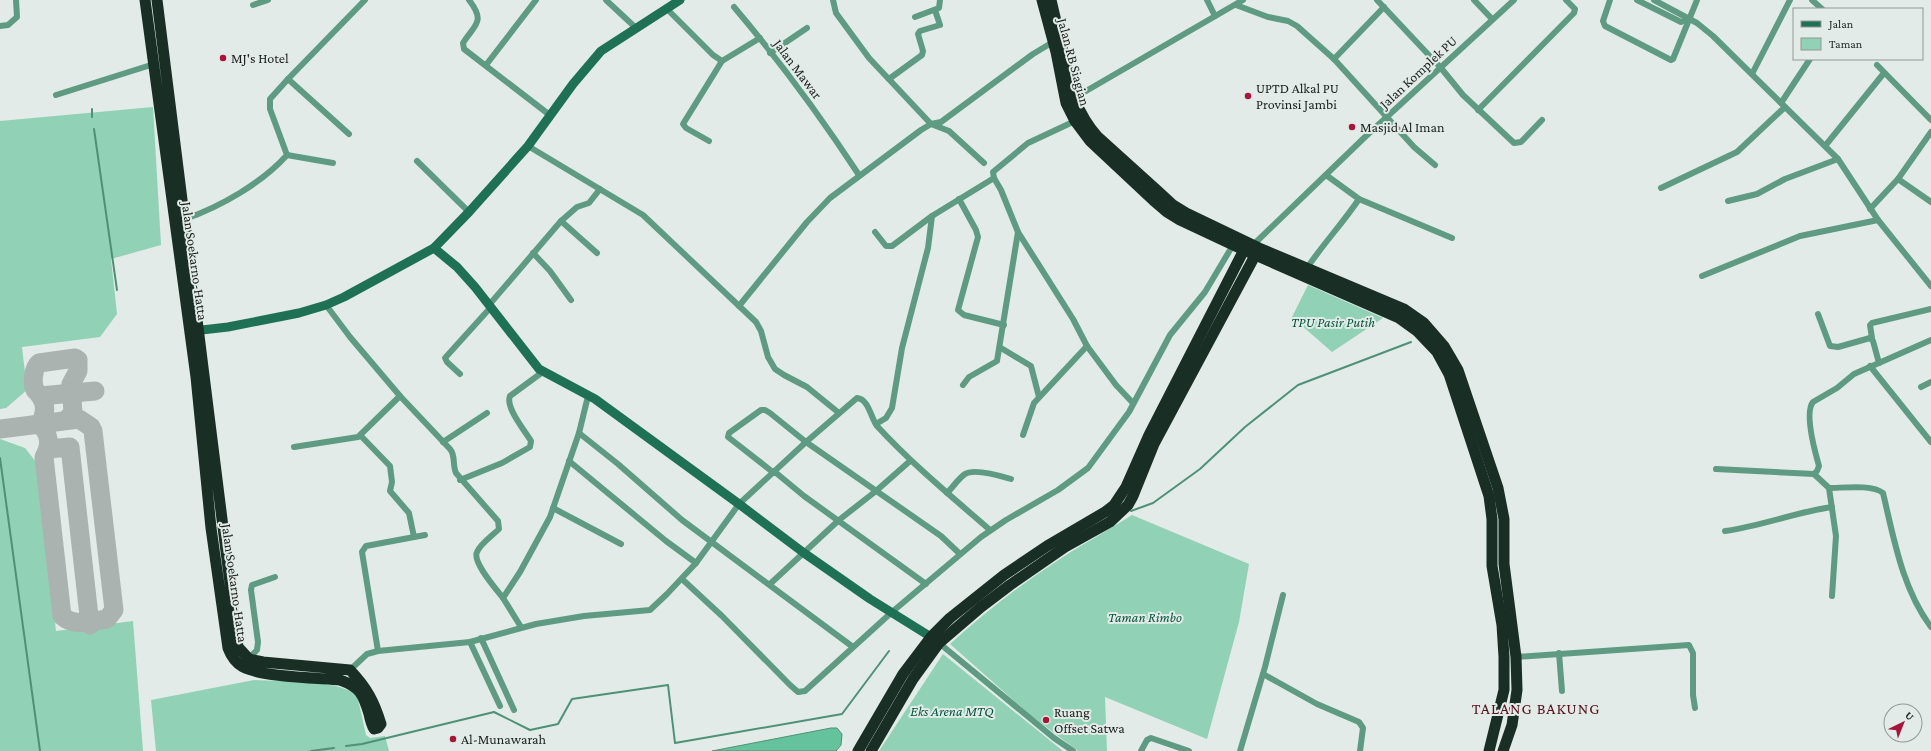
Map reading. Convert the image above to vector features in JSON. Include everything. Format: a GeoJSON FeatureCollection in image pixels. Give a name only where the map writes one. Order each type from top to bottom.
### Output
{"type":"FeatureCollection","features":[{"type":"Feature","properties":{"kind":"highway","name":"Jalan RB Siagian"},"geometry":{"type":"LineString","coordinates":[[1042,0],[1066,103],[1075,121],[1090,141],[1170,208]]}},
{"type":"Feature","properties":{"kind":"highway","name":"Jalan RB Siagian"},"geometry":{"type":"LineString","coordinates":[[1051,0],[1074,98],[1088,126],[1170,208]]}},
{"type":"Feature","properties":{"kind":"highway"},"geometry":{"type":"LineString","coordinates":[[146,4],[157,3]]}},
{"type":"Feature","properties":{"kind":"highway","name":"Jalan Soekarno-Hatta"},"geometry":{"type":"LineString","coordinates":[[157,3],[185,219],[194,331]]}},
{"type":"Feature","properties":{"kind":"highway","name":"Jalan Soekarno-Hatta"},"geometry":{"type":"LineString","coordinates":[[146,4],[194,331],[238,647],[245,663],[315,673],[355,686],[360,691],[365,701],[374,729],[378,728],[381,724],[374,702],[363,684],[350,670],[315,673]]}},
{"type":"Feature","properties":{"kind":"highway"},"geometry":{"type":"LineString","coordinates":[[1170,208],[1233,245],[1252,248],[1307,268],[1404,309],[1424,323],[1444,346],[1458,370],[1462,398],[1489,496],[1492,519],[1492,566],[1502,625],[1504,683],[1500,710],[1489,751]]}},
{"type":"Feature","properties":{"kind":"highway"},"geometry":{"type":"LineString","coordinates":[[1170,208],[1398,318],[1411,327],[1437,352],[1462,398],[1498,488],[1504,519],[1504,564],[1516,657],[1517,690],[1512,725],[1503,751]]}},
{"type":"Feature","properties":{"kind":"highway"},"geometry":{"type":"LineString","coordinates":[[872,751],[935,640],[950,618],[1004,574],[1047,546],[1105,512],[1120,497],[1149,435],[1252,248]]}},
{"type":"Feature","properties":{"kind":"highway"},"geometry":{"type":"LineString","coordinates":[[858,751],[903,674],[935,640],[1065,547],[1110,522],[1128,505],[1154,444],[1252,248]]}},
{"type":"Feature","properties":{"kind":"highway"},"geometry":{"type":"LineString","coordinates":[[1004,574],[1010,585]]}},
{"type":"Feature","properties":{"kind":"street"},"geometry":{"type":"LineString","coordinates":[[0,26],[8,25],[17,17],[18,8],[16,0]]}},
{"type":"Feature","properties":{"kind":"street"},"geometry":{"type":"LineString","coordinates":[[253,5],[268,0]]}},
{"type":"Feature","properties":{"kind":"street"},"geometry":{"type":"LineString","coordinates":[[287,155],[269,104],[273,96],[365,0]]}},
{"type":"Feature","properties":{"kind":"street"},"geometry":{"type":"LineString","coordinates":[[469,0],[475,8],[479,19],[478,24],[463,46],[551,116]]}},
{"type":"Feature","properties":{"kind":"street"},"geometry":{"type":"LineString","coordinates":[[486,65],[536,0]]}},
{"type":"Feature","properties":{"kind":"street"},"geometry":{"type":"LineString","coordinates":[[606,0],[636,28]]}},
{"type":"Feature","properties":{"kind":"street"},"geometry":{"type":"LineString","coordinates":[[194,331],[228,327],[299,313],[326,305],[344,297],[434,248],[469,212],[528,146],[573,84],[601,51],[680,0]]}},
{"type":"Feature","properties":{"kind":"street"},"geometry":{"type":"LineString","coordinates":[[833,0],[836,13],[869,58],[931,124],[949,132],[984,163]]}},
{"type":"Feature","properties":{"kind":"street"},"geometry":{"type":"LineString","coordinates":[[915,17],[939,8],[940,0]]}},
{"type":"Feature","properties":{"kind":"street"},"geometry":{"type":"LineString","coordinates":[[1207,0],[1215,16]]}},
{"type":"Feature","properties":{"kind":"street"},"geometry":{"type":"LineString","coordinates":[[1074,98],[1243,0]]}},
{"type":"Feature","properties":{"kind":"street"},"geometry":{"type":"LineString","coordinates":[[1378,0],[1478,110],[1514,143],[1521,142],[1542,120]]}},
{"type":"Feature","properties":{"kind":"street"},"geometry":{"type":"LineString","coordinates":[[1474,0],[1492,19]]}},
{"type":"Feature","properties":{"kind":"street","name":"Jalan Komplek PU"},"geometry":{"type":"LineString","coordinates":[[1252,248],[1387,117],[1514,0]]}},
{"type":"Feature","properties":{"kind":"street"},"geometry":{"type":"LineString","coordinates":[[1478,110],[1574,13],[1575,9],[1566,0]]}},
{"type":"Feature","properties":{"kind":"street"},"geometry":{"type":"LineString","coordinates":[[1610,0],[1603,21],[1604,26],[1670,60],[1673,59],[1697,0]]}},
{"type":"Feature","properties":{"kind":"street"},"geometry":{"type":"LineString","coordinates":[[1637,0],[1681,22],[1689,19]]}},
{"type":"Feature","properties":{"kind":"street"},"geometry":{"type":"LineString","coordinates":[[1654,0],[1697,23],[1722,44],[1838,159],[1878,220],[1931,286]]}},
{"type":"Feature","properties":{"kind":"street"},"geometry":{"type":"LineString","coordinates":[[1752,74],[1790,0]]}},
{"type":"Feature","properties":{"kind":"street"},"geometry":{"type":"LineString","coordinates":[[1812,0],[1821,8]]}},
{"type":"Feature","properties":{"kind":"street"},"geometry":{"type":"LineString","coordinates":[[1236,5],[1268,17],[1288,21],[1297,26],[1334,59],[1414,146],[1435,165]]}},
{"type":"Feature","properties":{"kind":"street"},"geometry":{"type":"LineString","coordinates":[[734,7],[760,38]]}},
{"type":"Feature","properties":{"kind":"street"},"geometry":{"type":"LineString","coordinates":[[1334,59],[1384,7]]}},
{"type":"Feature","properties":{"kind":"street"},"geometry":{"type":"LineString","coordinates":[[666,8],[713,55],[722,61],[683,124],[686,128],[710,141]]}},
{"type":"Feature","properties":{"kind":"street"},"geometry":{"type":"LineString","coordinates":[[889,79],[923,53],[918,34],[920,31],[940,25],[935,10]]}},
{"type":"Feature","properties":{"kind":"street"},"geometry":{"type":"LineString","coordinates":[[770,53],[807,28]]}},
{"type":"Feature","properties":{"kind":"street","name":"Jalan Mawar"},"geometry":{"type":"LineString","coordinates":[[722,61],[760,38],[834,138],[859,175]]}},
{"type":"Feature","properties":{"kind":"street"},"geometry":{"type":"LineString","coordinates":[[739,306],[807,222],[830,198],[859,175],[931,124],[941,122],[1033,54],[1053,42]]}},
{"type":"Feature","properties":{"kind":"street"},"geometry":{"type":"LineString","coordinates":[[1661,188],[1737,152],[1783,105],[1809,60]]}},
{"type":"Feature","properties":{"kind":"street"},"geometry":{"type":"LineString","coordinates":[[56,95],[154,64]]}},
{"type":"Feature","properties":{"kind":"street"},"geometry":{"type":"LineString","coordinates":[[1876,66],[1931,120]]}},
{"type":"Feature","properties":{"kind":"street"},"geometry":{"type":"LineString","coordinates":[[1825,146],[1884,73]]}},
{"type":"Feature","properties":{"kind":"street"},"geometry":{"type":"LineString","coordinates":[[288,79],[349,134]]}},
{"type":"Feature","properties":{"kind":"street"},"geometry":{"type":"LineString","coordinates":[[1075,121],[1023,146],[993,172],[994,178],[1001,190],[1018,232],[1069,313],[1087,346],[1116,386],[1132,402]]}},
{"type":"Feature","properties":{"kind":"street"},"geometry":{"type":"LineString","coordinates":[[1870,209],[1898,179],[1931,132]]}},
{"type":"Feature","properties":{"kind":"street"},"geometry":{"type":"LineString","coordinates":[[528,146],[643,216],[756,322],[761,331],[768,357],[775,369],[807,387],[839,413]]}},
{"type":"Feature","properties":{"kind":"street"},"geometry":{"type":"LineString","coordinates":[[185,219],[200,214],[231,198],[264,175],[287,155]]}},
{"type":"Feature","properties":{"kind":"street"},"geometry":{"type":"LineString","coordinates":[[287,155],[333,163]]}},
{"type":"Feature","properties":{"kind":"street"},"geometry":{"type":"LineString","coordinates":[[1728,201],[1757,194],[1785,179],[1838,159]]}},
{"type":"Feature","properties":{"kind":"street"},"geometry":{"type":"LineString","coordinates":[[416,161],[469,212]]}},
{"type":"Feature","properties":{"kind":"street"},"geometry":{"type":"LineString","coordinates":[[1326,175],[1359,199],[1452,238]]}},
{"type":"Feature","properties":{"kind":"street"},"geometry":{"type":"LineString","coordinates":[[875,232],[886,246],[890,247],[932,216],[994,178]]}},
{"type":"Feature","properties":{"kind":"street"},"geometry":{"type":"LineString","coordinates":[[1898,179],[1931,202]]}},
{"type":"Feature","properties":{"kind":"street"},"geometry":{"type":"LineString","coordinates":[[460,374],[447,362],[445,358],[561,221],[576,207],[589,203],[600,189]]}},
{"type":"Feature","properties":{"kind":"street"},"geometry":{"type":"LineString","coordinates":[[959,199],[976,230],[978,237],[958,310],[964,315],[1004,325]]}},
{"type":"Feature","properties":{"kind":"street"},"geometry":{"type":"LineString","coordinates":[[1307,268],[1331,234],[1344,221],[1359,199]]}},
{"type":"Feature","properties":{"kind":"street"},"geometry":{"type":"LineString","coordinates":[[876,424],[886,418],[892,408],[902,348],[928,248],[932,216]]}},
{"type":"Feature","properties":{"kind":"street"},"geometry":{"type":"LineString","coordinates":[[1702,276],[1800,236],[1878,220]]}},
{"type":"Feature","properties":{"kind":"street"},"geometry":{"type":"LineString","coordinates":[[561,221],[597,253]]}},
{"type":"Feature","properties":{"kind":"street"},"geometry":{"type":"LineString","coordinates":[[963,385],[969,377],[996,363],[1001,348],[1008,286],[1018,232]]}},
{"type":"Feature","properties":{"kind":"street"},"geometry":{"type":"LineString","coordinates":[[682,579],[798,692],[805,691],[892,612],[990,530],[1058,490],[1088,468],[1129,412],[1132,402],[1170,335],[1205,292],[1233,245]]}},
{"type":"Feature","properties":{"kind":"street"},"geometry":{"type":"LineString","coordinates":[[434,248],[457,268],[490,306],[533,362],[544,371],[588,396],[739,504],[804,553],[935,640],[1048,733],[1073,751]]}},
{"type":"Feature","properties":{"kind":"street"},"geometry":{"type":"LineString","coordinates":[[533,253],[550,271],[571,300]]}},
{"type":"Feature","properties":{"kind":"street"},"geometry":{"type":"LineString","coordinates":[[326,305],[350,337],[400,396],[454,453],[454,468],[460,480],[500,524],[499,529],[477,550],[476,555],[480,566],[521,627]]}},
{"type":"Feature","properties":{"kind":"street"},"geometry":{"type":"LineString","coordinates":[[1879,363],[1870,325],[1872,323],[1931,309]]}},
{"type":"Feature","properties":{"kind":"street"},"geometry":{"type":"LineString","coordinates":[[1818,314],[1830,346],[1838,347],[1867,338],[1872,338]]}},
{"type":"Feature","properties":{"kind":"street"},"geometry":{"type":"LineString","coordinates":[[1814,474],[1819,466],[1809,416],[1810,405],[1815,400],[1837,388],[1854,374],[1931,340]]}},
{"type":"Feature","properties":{"kind":"street"},"geometry":{"type":"LineString","coordinates":[[1023,435],[1031,408],[1039,397],[1087,346]]}},
{"type":"Feature","properties":{"kind":"street"},"geometry":{"type":"LineString","coordinates":[[1001,348],[1031,366],[1039,397]]}},
{"type":"Feature","properties":{"kind":"street"},"geometry":{"type":"LineString","coordinates":[[1870,366],[1931,442]]}},
{"type":"Feature","properties":{"kind":"street"},"geometry":{"type":"LineString","coordinates":[[460,480],[502,464],[530,447],[530,441],[510,407],[508,399],[544,371]]}},
{"type":"Feature","properties":{"kind":"street"},"geometry":{"type":"LineString","coordinates":[[1921,386],[1931,382]]}},
{"type":"Feature","properties":{"kind":"street"},"geometry":{"type":"LineString","coordinates":[[294,447],[361,436],[400,396]]}},
{"type":"Feature","properties":{"kind":"street"},"geometry":{"type":"LineString","coordinates":[[502,598],[520,572],[553,508],[579,432],[588,396]]}},
{"type":"Feature","properties":{"kind":"street"},"geometry":{"type":"LineString","coordinates":[[350,670],[367,654],[378,650],[470,642],[521,627],[584,616],[650,610],[696,563],[739,504],[806,442],[839,413],[859,398],[864,402],[876,424],[910,461],[990,530]]}},
{"type":"Feature","properties":{"kind":"street"},"geometry":{"type":"LineString","coordinates":[[926,584],[804,496],[729,438],[728,433],[758,411],[765,410],[806,442],[941,536],[960,554]]}},
{"type":"Feature","properties":{"kind":"street"},"geometry":{"type":"LineString","coordinates":[[443,442],[487,413]]}},
{"type":"Feature","properties":{"kind":"street"},"geometry":{"type":"LineString","coordinates":[[579,432],[682,520],[853,647]]}},
{"type":"Feature","properties":{"kind":"street"},"geometry":{"type":"LineString","coordinates":[[361,436],[390,466],[392,482],[390,491],[409,513],[414,537]]}},
{"type":"Feature","properties":{"kind":"street"},"geometry":{"type":"LineString","coordinates":[[569,461],[666,541],[696,563]]}},
{"type":"Feature","properties":{"kind":"street"},"geometry":{"type":"LineString","coordinates":[[770,584],[839,520],[876,491],[910,461]]}},
{"type":"Feature","properties":{"kind":"street"},"geometry":{"type":"LineString","coordinates":[[1716,469],[1814,474],[1829,488],[1836,536],[1832,596]]}},
{"type":"Feature","properties":{"kind":"street"},"geometry":{"type":"LineString","coordinates":[[947,493],[959,480],[969,473],[995,474],[1011,479]]}},
{"type":"Feature","properties":{"kind":"street"},"geometry":{"type":"LineString","coordinates":[[1829,488],[1870,488],[1878,489],[1883,493],[1901,568],[1920,612],[1931,627]]}},
{"type":"Feature","properties":{"kind":"street"},"geometry":{"type":"LineString","coordinates":[[1725,531],[1750,528],[1813,510],[1832,507]]}},
{"type":"Feature","properties":{"kind":"street"},"geometry":{"type":"LineString","coordinates":[[553,508],[621,544]]}},
{"type":"Feature","properties":{"kind":"street"},"geometry":{"type":"LineString","coordinates":[[378,650],[362,552],[366,546],[425,535]]}},
{"type":"Feature","properties":{"kind":"street"},"geometry":{"type":"LineString","coordinates":[[245,663],[256,650],[258,642],[251,590],[252,585],[275,577]]}},
{"type":"Feature","properties":{"kind":"street"},"geometry":{"type":"LineString","coordinates":[[1240,751],[1263,674],[1283,595]]}},
{"type":"Feature","properties":{"kind":"street"},"geometry":{"type":"LineString","coordinates":[[481,638],[514,710]]}},
{"type":"Feature","properties":{"kind":"street"},"geometry":{"type":"LineString","coordinates":[[470,642],[500,706]]}},
{"type":"Feature","properties":{"kind":"street"},"geometry":{"type":"LineString","coordinates":[[1516,657],[1689,645],[1693,653],[1693,695],[1695,708]]}},
{"type":"Feature","properties":{"kind":"street"},"geometry":{"type":"LineString","coordinates":[[1559,653],[1562,691]]}},
{"type":"Feature","properties":{"kind":"street"},"geometry":{"type":"LineString","coordinates":[[1263,674],[1317,704],[1359,722],[1363,728],[1360,751]]}},
{"type":"Feature","properties":{"kind":"street"},"geometry":{"type":"LineString","coordinates":[[1141,751],[1147,740],[1152,738],[1189,751]]}},
{"type":"Feature","properties":{"kind":"green space"},"geometry":{"type":"Polygon","coordinates":[[[153,107],[161,245],[111,259],[117,314],[100,337],[22,347],[27,390],[6,408],[0,409],[0,121],[153,107]]]}},
{"type":"Feature","properties":{"kind":"green space","name":"TPU Pasir Putih"},"geometry":{"type":"Polygon","coordinates":[[[1308,285],[1383,318],[1332,352],[1292,317],[1308,285]]]}},
{"type":"Feature","properties":{"kind":"green space"},"geometry":{"type":"Polygon","coordinates":[[[0,439],[25,448],[36,462],[56,631],[133,621],[143,751],[0,751],[0,439]]]}},
{"type":"Feature","properties":{"kind":"green space","name":"Taman Rimbo"},"geometry":{"type":"Polygon","coordinates":[[[1132,515],[1249,564],[1239,622],[1207,739],[1105,697],[1107,751],[1078,751],[1029,714],[950,644],[1014,591],[1064,557],[1132,515]]]}},
{"type":"Feature","properties":{"kind":"green space","name":"Eks Arena MTQ"},"geometry":{"type":"Polygon","coordinates":[[[943,654],[1063,751],[879,751],[943,654]]]}},
{"type":"Feature","properties":{"kind":"green space"},"geometry":{"type":"Polygon","coordinates":[[[254,680],[321,683],[347,690],[357,695],[366,735],[370,738],[385,736],[389,751],[156,751],[151,700],[254,680]]]}},
{"type":"Feature","properties":{"kind":"shaded area"},"geometry":{"type":"Polygon","coordinates":[[[837,728],[842,734],[841,745],[836,751],[712,751],[837,728]]]}},
{"type":"Feature","properties":{"kind":"waterway"},"geometry":{"type":"LineString","coordinates":[[92,109],[92,117]]}},
{"type":"Feature","properties":{"kind":"waterway"},"geometry":{"type":"LineString","coordinates":[[94,129],[117,290]]}},
{"type":"Feature","properties":{"kind":"waterway"},"geometry":{"type":"LineString","coordinates":[[1131,511],[1153,503],[1200,469],[1245,427],[1298,385],[1411,342]]}},
{"type":"Feature","properties":{"kind":"waterway"},"geometry":{"type":"LineString","coordinates":[[0,458],[40,751]]}},
{"type":"Feature","properties":{"kind":"waterway"},"geometry":{"type":"LineString","coordinates":[[346,746],[362,744],[494,712],[530,730],[558,724],[572,699],[668,685],[675,743],[842,714],[889,651]]}},
{"type":"Feature","properties":{"kind":"waterway"},"geometry":{"type":"LineString","coordinates":[[311,751],[334,748]]}},
{"type":"Feature","properties":{"kind":"taxiway"},"geometry":{"type":"LineString","coordinates":[[0,429],[79,419],[91,427],[93,431],[114,610],[107,619],[89,622],[72,621],[62,616],[44,457],[48,448],[48,440],[45,431],[43,428],[39,424],[43,418],[45,408],[40,395],[35,390],[34,384],[34,372],[39,363],[75,358],[78,360],[78,371],[71,384],[73,413],[66,420]]}},
{"type":"Feature","properties":{"kind":"taxiway"},"geometry":{"type":"LineString","coordinates":[[40,396],[95,391]]}},
{"type":"Feature","properties":{"kind":"taxiway"},"geometry":{"type":"LineString","coordinates":[[48,449],[70,447],[90,625]]}},
{"type":"Feature","properties":{"kind":"place","name":"MJ's Hotel"},"geometry":{"type":"Point","coordinates":[223,58]}},
{"type":"Feature","properties":{"kind":"place","name":"UPTD Alkal PU Provinsi Jambi"},"geometry":{"type":"Point","coordinates":[1248,96]}},
{"type":"Feature","properties":{"kind":"place","name":"Masjid Al Iman"},"geometry":{"type":"Point","coordinates":[1352,127]}},
{"type":"Feature","properties":{"kind":"place","name":"Ruang Offset Satwa"},"geometry":{"type":"Point","coordinates":[1046,720]}},
{"type":"Feature","properties":{"kind":"place","name":"Al-Munawarah"},"geometry":{"type":"Point","coordinates":[453,739]}},
{"type":"Feature","properties":{"kind":"district","name":"TALANG BAKUNG"},"geometry":{"type":"Point","coordinates":[1536,708]}}]}
